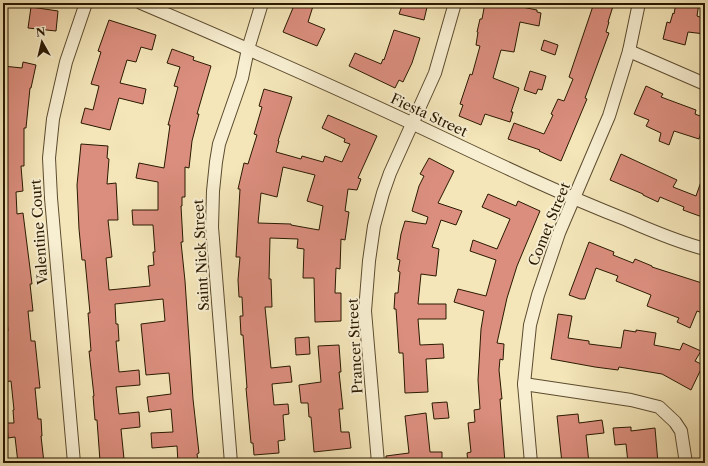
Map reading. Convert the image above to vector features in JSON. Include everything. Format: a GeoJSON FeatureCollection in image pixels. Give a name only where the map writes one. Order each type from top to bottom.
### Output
{"type":"FeatureCollection","features":[{"type":"Feature","properties":{"kind":"street","name":"Valentine Court"},"geometry":{"type":"LineString","coordinates":[[74,463],[50,198],[49,158],[53,119],[58,92],[66,62],[86,3]]}},
{"type":"Feature","properties":{"kind":"street","name":"Fiesta Street"},"geometry":{"type":"LineString","coordinates":[[141,3],[248,49],[574,199],[674,239],[705,249]]}},
{"type":"Feature","properties":{"kind":"street","name":"Saint Nick Street"},"geometry":{"type":"LineString","coordinates":[[231,463],[212,227],[213,190],[219,144],[242,78],[248,49],[262,3]]}},
{"type":"Feature","properties":{"kind":"street","name":"Prancer Street"},"geometry":{"type":"LineString","coordinates":[[378,463],[365,311],[369,261],[374,226],[390,173],[435,73],[455,3]]}},
{"type":"Feature","properties":{"kind":"street","name":"Comet Street"},"geometry":{"type":"LineString","coordinates":[[531,463],[524,384],[530,325],[538,295],[559,233],[609,116],[629,51],[639,3]]}},
{"type":"Feature","properties":{"kind":"street"},"geometry":{"type":"LineString","coordinates":[[629,51],[705,84]]}},
{"type":"Feature","properties":{"kind":"street"},"geometry":{"type":"LineString","coordinates":[[524,384],[631,400],[659,408],[675,422],[682,431],[686,463]]}},
{"type":"Feature","properties":{"kind":"building"},"geometry":{"type":"Polygon","coordinates":[[[295,3],[314,3],[308,22],[325,29],[317,46],[283,32],[295,3]]]}},
{"type":"Feature","properties":{"kind":"building"},"geometry":{"type":"Polygon","coordinates":[[[403,3],[428,3],[424,20],[399,14],[403,3]]]}},
{"type":"Feature","properties":{"kind":"building"},"geometry":{"type":"Polygon","coordinates":[[[485,3],[523,3],[522,7],[537,10],[537,12],[541,13],[539,26],[520,22],[514,52],[501,50],[493,78],[519,88],[511,112],[513,112],[510,122],[485,114],[481,125],[459,116],[463,105],[460,104],[470,74],[472,75],[480,46],[476,45],[477,32],[480,19],[482,19],[485,3]]]}},
{"type":"Feature","properties":{"kind":"building"},"geometry":{"type":"Polygon","coordinates":[[[594,3],[614,3],[606,32],[609,33],[585,98],[587,99],[561,161],[539,151],[540,150],[508,139],[514,123],[544,134],[553,115],[551,114],[558,99],[564,101],[573,79],[569,77],[594,3]]]}},
{"type":"Feature","properties":{"kind":"building"},"geometry":{"type":"Polygon","coordinates":[[[676,3],[699,3],[697,16],[705,19],[705,34],[688,32],[685,45],[663,39],[667,22],[670,23],[673,13],[674,14],[676,3]]]}},
{"type":"Feature","properties":{"kind":"building"},"geometry":{"type":"Polygon","coordinates":[[[31,7],[58,11],[56,31],[28,28],[31,7]]]}},
{"type":"Feature","properties":{"kind":"building"},"geometry":{"type":"Polygon","coordinates":[[[109,20],[156,35],[152,50],[141,47],[136,62],[127,60],[120,83],[146,89],[143,104],[119,98],[110,130],[81,123],[85,108],[93,110],[99,86],[91,84],[101,52],[98,51],[109,20]]]}},
{"type":"Feature","properties":{"kind":"building"},"geometry":{"type":"Polygon","coordinates":[[[394,30],[420,38],[412,63],[403,82],[399,80],[395,88],[349,66],[355,53],[381,64],[383,59],[384,60],[394,30]]]}},
{"type":"Feature","properties":{"kind":"building"},"geometry":{"type":"Polygon","coordinates":[[[544,40],[558,45],[555,55],[541,50],[544,40]]]}},
{"type":"Feature","properties":{"kind":"building"},"geometry":{"type":"Polygon","coordinates":[[[172,49],[194,57],[193,60],[211,66],[197,114],[199,114],[192,141],[189,168],[185,167],[185,197],[182,197],[181,206],[183,242],[181,242],[193,399],[199,453],[197,454],[198,462],[178,463],[177,446],[152,448],[151,433],[173,432],[171,409],[149,412],[147,397],[171,394],[169,373],[146,375],[141,324],[165,321],[163,299],[115,304],[119,341],[116,341],[119,372],[139,370],[140,385],[116,387],[119,414],[139,412],[140,427],[121,429],[124,459],[100,461],[89,351],[91,351],[88,313],[90,313],[85,260],[82,260],[79,229],[77,185],[81,144],[108,146],[107,158],[109,159],[107,184],[116,183],[118,220],[108,220],[112,257],[106,258],[109,290],[150,286],[148,266],[154,265],[153,252],[155,252],[153,225],[133,225],[132,210],[158,210],[158,182],[136,178],[139,163],[164,168],[170,125],[168,125],[178,87],[174,86],[180,67],[167,63],[172,49]]]}},
{"type":"Feature","properties":{"kind":"building"},"geometry":{"type":"Polygon","coordinates":[[[23,62],[36,65],[30,88],[26,128],[24,128],[24,166],[21,166],[23,191],[16,192],[17,214],[23,213],[32,284],[30,284],[33,311],[28,311],[31,341],[35,341],[40,388],[35,388],[38,419],[41,419],[44,463],[18,463],[15,437],[8,438],[7,423],[14,423],[11,381],[3,382],[3,331],[8,331],[3,282],[3,113],[6,93],[3,92],[3,66],[22,68],[23,62]]]}},
{"type":"Feature","properties":{"kind":"building"},"geometry":{"type":"Polygon","coordinates":[[[530,71],[546,76],[542,90],[538,89],[536,94],[524,90],[530,71]]]}},
{"type":"Feature","properties":{"kind":"building"},"geometry":{"type":"Polygon","coordinates":[[[646,86],[663,94],[661,97],[696,110],[695,114],[705,118],[699,139],[674,131],[669,145],[659,141],[661,133],[646,126],[649,120],[634,114],[646,86]]]}},
{"type":"Feature","properties":{"kind":"building"},"geometry":{"type":"Polygon","coordinates":[[[264,89],[292,97],[276,152],[301,159],[302,156],[323,162],[325,156],[342,162],[350,144],[344,142],[345,139],[322,128],[328,115],[377,136],[358,178],[361,179],[357,190],[348,189],[345,211],[349,212],[345,240],[341,239],[340,269],[336,268],[335,293],[341,293],[341,321],[315,322],[314,278],[303,278],[304,249],[297,248],[298,239],[270,238],[269,279],[271,279],[272,307],[265,307],[271,368],[290,366],[292,382],[272,384],[274,405],[288,404],[289,414],[283,415],[285,440],[278,441],[279,453],[254,455],[253,443],[251,443],[243,335],[241,335],[240,316],[243,316],[242,297],[239,297],[238,280],[240,257],[236,257],[240,189],[238,189],[244,163],[248,164],[257,135],[254,134],[262,107],[259,106],[264,89]],[[283,167],[277,197],[261,193],[258,223],[291,224],[319,230],[323,206],[307,201],[315,175],[283,167]]]}},
{"type":"Feature","properties":{"kind":"building"},"geometry":{"type":"Polygon","coordinates":[[[621,154],[677,180],[673,187],[696,196],[703,176],[705,176],[705,218],[683,210],[684,207],[660,197],[658,202],[610,180],[621,154]]]}},
{"type":"Feature","properties":{"kind":"building"},"geometry":{"type":"Polygon","coordinates":[[[429,158],[454,171],[438,203],[462,211],[456,225],[441,220],[432,247],[439,249],[436,276],[421,274],[418,304],[446,304],[446,319],[418,319],[420,345],[443,344],[444,358],[426,359],[428,392],[405,393],[403,353],[399,353],[396,309],[394,309],[395,293],[398,293],[400,272],[398,271],[400,260],[397,259],[401,234],[405,221],[426,224],[428,217],[412,211],[419,186],[424,176],[420,174],[429,158]]]}},
{"type":"Feature","properties":{"kind":"building"},"geometry":{"type":"Polygon","coordinates":[[[488,194],[516,206],[518,201],[540,211],[517,266],[507,298],[497,343],[504,344],[503,360],[500,359],[499,370],[505,463],[468,463],[467,453],[471,452],[468,423],[475,422],[474,410],[480,409],[478,380],[481,329],[484,311],[454,302],[458,289],[486,296],[496,260],[470,251],[473,240],[497,249],[510,219],[482,207],[488,194]]]}},
{"type":"Feature","properties":{"kind":"building"},"geometry":{"type":"Polygon","coordinates":[[[589,242],[614,252],[613,255],[633,263],[635,259],[652,267],[705,284],[705,314],[697,311],[690,328],[677,322],[679,318],[647,306],[651,295],[616,281],[618,276],[596,268],[585,299],[580,299],[569,295],[589,242]]]}},
{"type":"Feature","properties":{"kind":"building"},"geometry":{"type":"Polygon","coordinates":[[[558,314],[572,316],[568,338],[589,341],[589,344],[621,348],[624,330],[656,333],[654,345],[680,350],[683,343],[701,351],[695,361],[703,365],[691,390],[662,374],[619,367],[618,370],[595,367],[551,359],[558,314]]]}},
{"type":"Feature","properties":{"kind":"building"},"geometry":{"type":"Polygon","coordinates":[[[309,337],[310,354],[296,355],[295,338],[309,337]]]}},
{"type":"Feature","properties":{"kind":"building"},"geometry":{"type":"Polygon","coordinates":[[[339,345],[341,372],[339,372],[343,409],[339,409],[341,432],[349,432],[351,448],[314,452],[311,417],[309,417],[308,403],[301,403],[299,385],[321,382],[318,346],[339,345]]]}},
{"type":"Feature","properties":{"kind":"building"},"geometry":{"type":"Polygon","coordinates":[[[447,402],[449,418],[434,419],[432,403],[447,402]]]}},
{"type":"Feature","properties":{"kind":"building"},"geometry":{"type":"Polygon","coordinates":[[[426,413],[430,452],[442,452],[442,463],[386,463],[386,456],[409,453],[405,416],[426,413]]]}},
{"type":"Feature","properties":{"kind":"building"},"geometry":{"type":"Polygon","coordinates":[[[578,414],[579,423],[602,420],[604,433],[586,435],[589,463],[562,463],[557,416],[578,414]]]}},
{"type":"Feature","properties":{"kind":"building"},"geometry":{"type":"Polygon","coordinates":[[[631,427],[631,431],[655,428],[658,463],[628,463],[626,444],[615,445],[613,428],[631,427]]]}}]}
